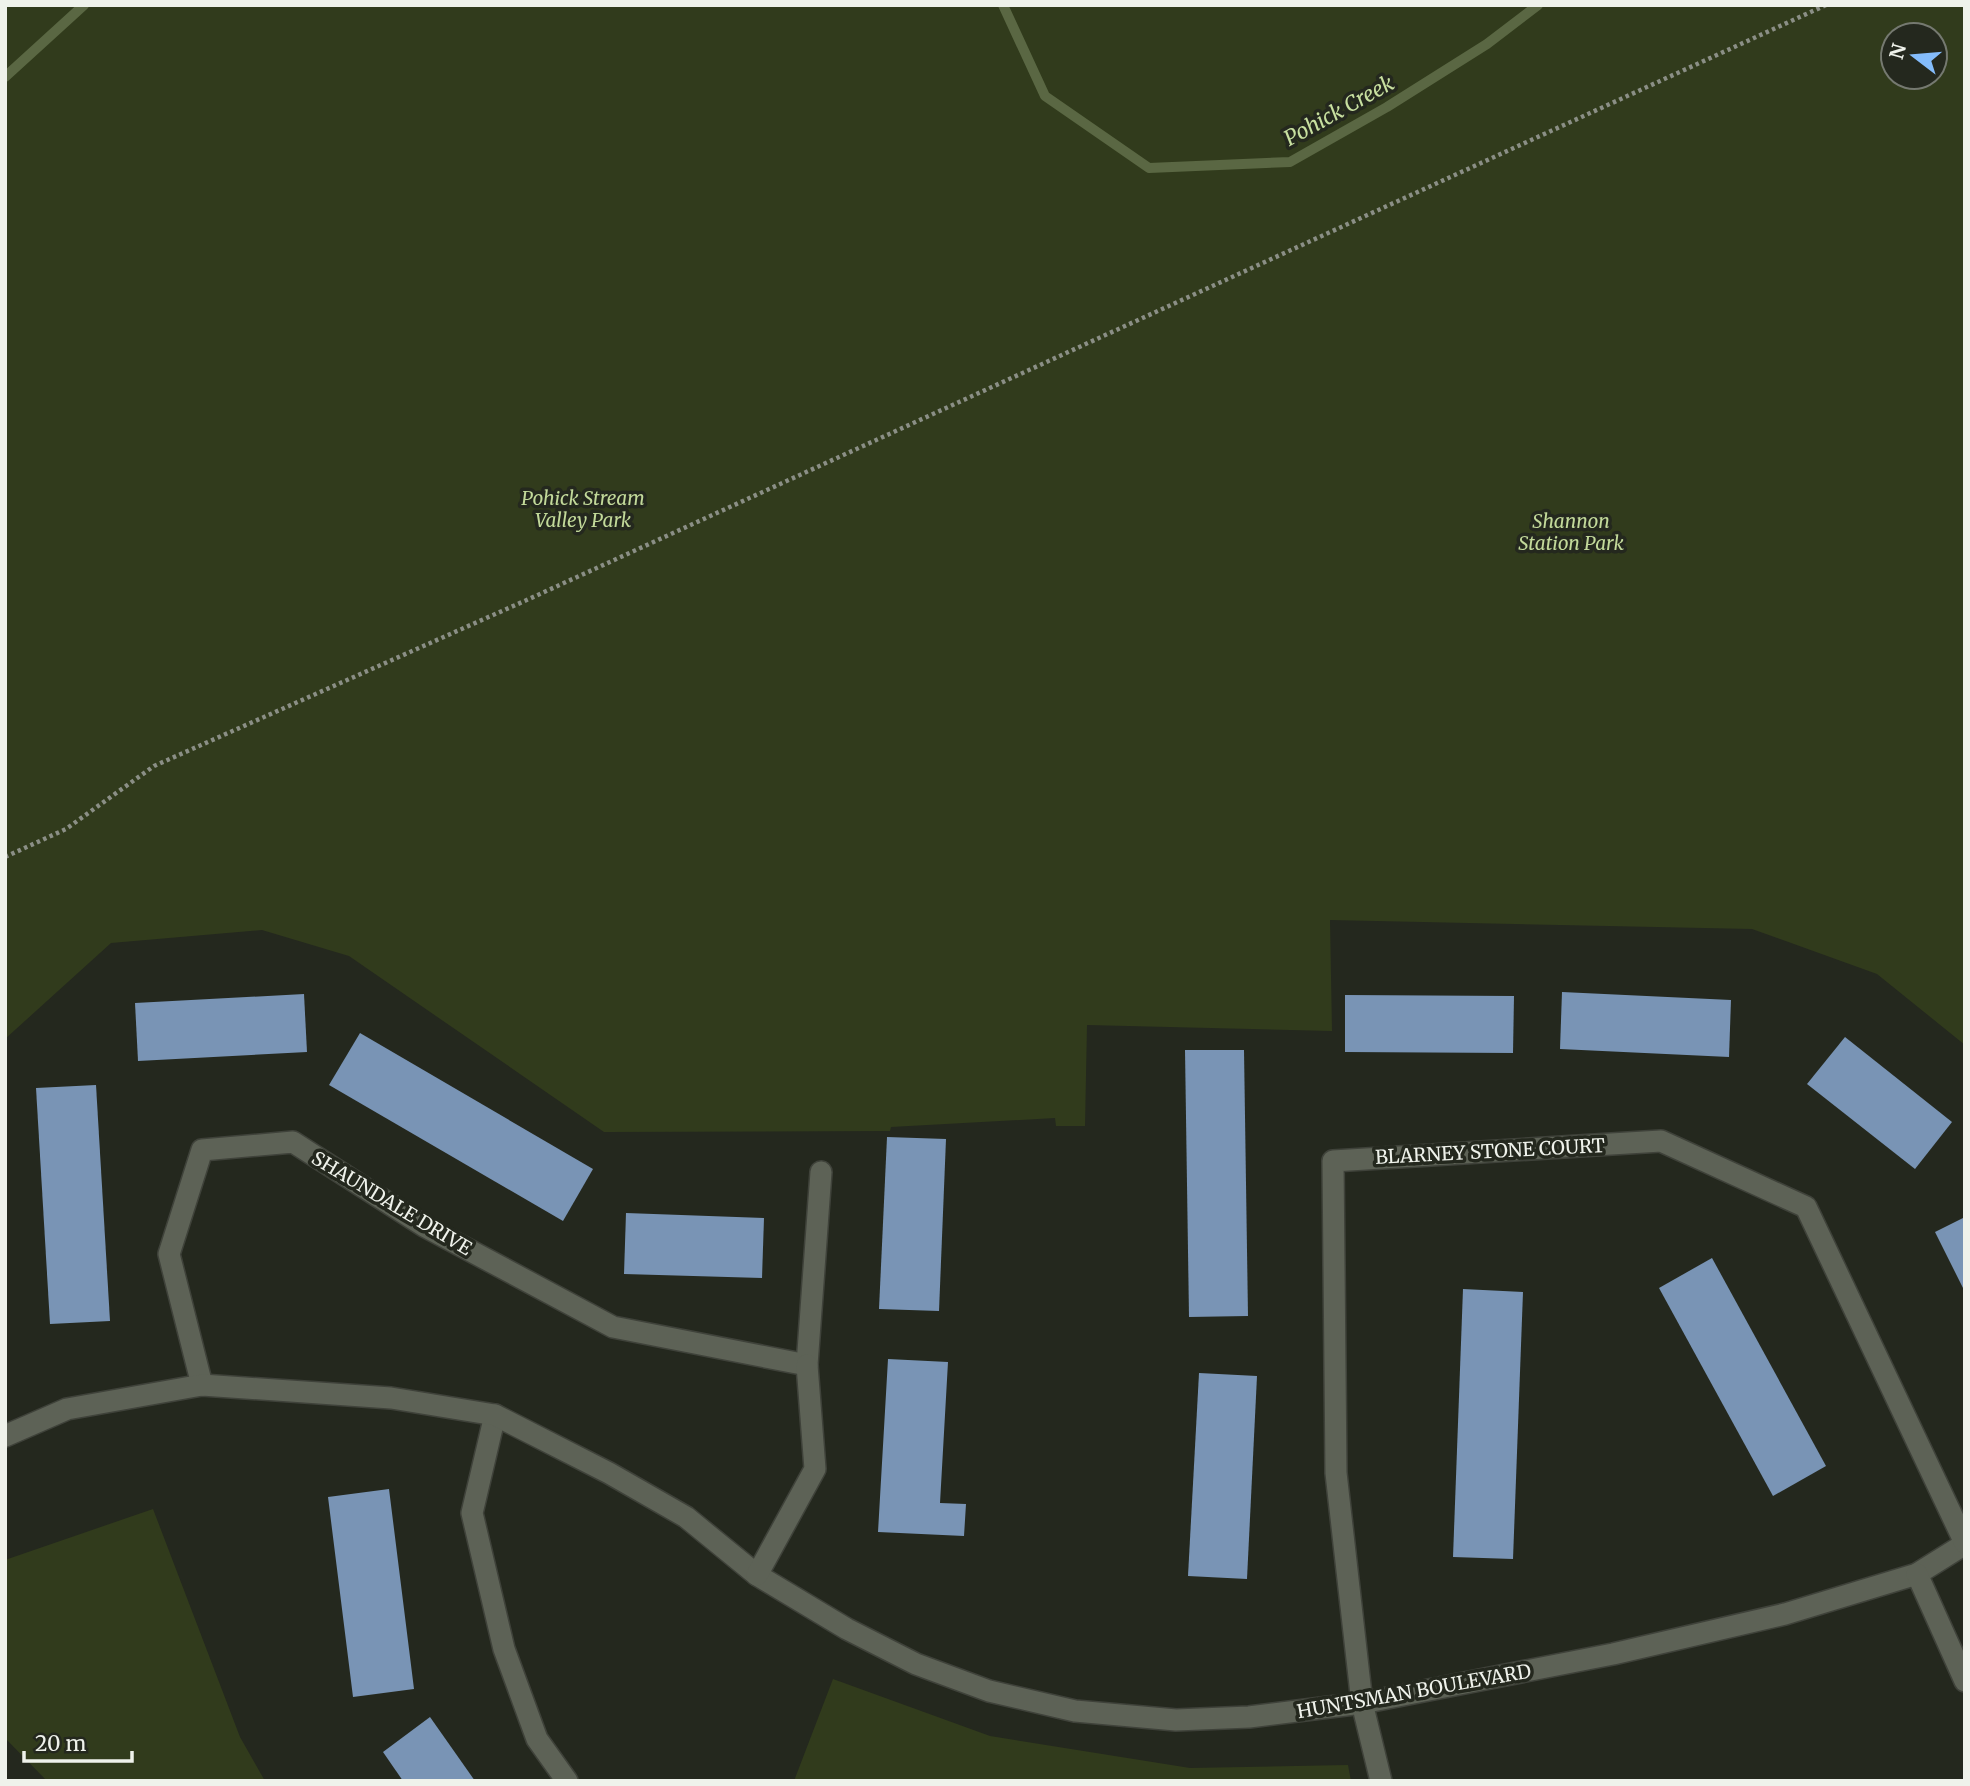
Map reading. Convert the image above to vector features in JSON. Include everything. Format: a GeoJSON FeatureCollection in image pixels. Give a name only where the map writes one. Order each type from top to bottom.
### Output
{"type":"FeatureCollection","features":[{"type":"Feature","properties":{"kind":"street","name":"BLARNEY STONE COURT"},"geometry":{"type":"LineString","coordinates":[[1362,1703],[1336,1473],[1333,1161],[1661,1141],[1806,1207],[1965,1544]]}},
{"type":"Feature","properties":{"kind":"street","name":"SHAUNDALE DRIVE"},"geometry":{"type":"LineString","coordinates":[[202,1385],[169,1254],[202,1150],[293,1142],[424,1226],[613,1327],[807,1366]]}},
{"type":"Feature","properties":{"kind":"street"},"geometry":{"type":"LineString","coordinates":[[757,1575],[815,1469],[807,1366],[821,1172]]}},
{"type":"Feature","properties":{"kind":"street","name":"HUNTSMAN BOULEVARD"},"geometry":{"type":"LineString","coordinates":[[5,1436],[66,1409],[202,1385],[391,1398],[495,1415],[609,1473],[685,1517],[757,1575],[847,1629],[916,1664],[989,1691],[1075,1711],[1176,1720],[1249,1717],[1362,1703],[1613,1654],[1785,1614],[1917,1574],[1965,1544]]}},
{"type":"Feature","properties":{"kind":"street"},"geometry":{"type":"LineString","coordinates":[[495,1415],[472,1513],[504,1649],[537,1739],[566,1781]]}},
{"type":"Feature","properties":{"kind":"street"},"geometry":{"type":"LineString","coordinates":[[1917,1574],[1965,1681]]}},
{"type":"Feature","properties":{"kind":"street"},"geometry":{"type":"LineString","coordinates":[[1362,1703],[1381,1781]]}},
{"type":"Feature","properties":{"kind":"path"},"geometry":{"type":"LineString","coordinates":[[5,857],[66,829],[154,766],[592,571],[1826,5]]}},
{"type":"Feature","properties":{"kind":"green space","name":"Pohick Stream Valley Park"},"geometry":{"type":"Polygon","coordinates":[[[5,5],[1965,5],[1965,1045],[1877,974],[1752,929],[1330,920],[1332,1031],[1087,1025],[1085,1126],[1056,1126],[1055,1118],[891,1127],[890,1131],[604,1132],[349,956],[262,930],[111,943],[5,1039],[5,5]]]}},
{"type":"Feature","properties":{"kind":"green space"},"geometry":{"type":"Polygon","coordinates":[[[153,1509],[240,1737],[265,1781],[47,1781],[5,1738],[5,1560],[153,1509]]]}},
{"type":"Feature","properties":{"kind":"green space"},"geometry":{"type":"Polygon","coordinates":[[[833,1679],[990,1736],[1190,1768],[1348,1765],[1351,1781],[794,1781],[833,1679]]]}},
{"type":"Feature","properties":{"kind":"building"},"geometry":{"type":"Polygon","coordinates":[[[1562,992],[1731,1000],[1729,1057],[1560,1049],[1562,992]]]}},
{"type":"Feature","properties":{"kind":"building"},"geometry":{"type":"Polygon","coordinates":[[[304,994],[307,1052],[138,1061],[135,1003],[304,994]]]}},
{"type":"Feature","properties":{"kind":"building"},"geometry":{"type":"Polygon","coordinates":[[[1345,995],[1514,996],[1513,1053],[1345,1052],[1345,995]]]}},
{"type":"Feature","properties":{"kind":"building"},"geometry":{"type":"Polygon","coordinates":[[[360,1033],[593,1169],[563,1221],[329,1085],[360,1033]]]}},
{"type":"Feature","properties":{"kind":"building"},"geometry":{"type":"Polygon","coordinates":[[[1845,1037],[1952,1122],[1915,1169],[1807,1084],[1845,1037]]]}},
{"type":"Feature","properties":{"kind":"building"},"geometry":{"type":"Polygon","coordinates":[[[1185,1050],[1244,1050],[1248,1316],[1189,1317],[1185,1050]]]}},
{"type":"Feature","properties":{"kind":"building"},"geometry":{"type":"Polygon","coordinates":[[[96,1085],[110,1321],[50,1324],[36,1088],[96,1085]]]}},
{"type":"Feature","properties":{"kind":"building"},"geometry":{"type":"Polygon","coordinates":[[[887,1137],[946,1139],[939,1311],[879,1309],[887,1137]]]}},
{"type":"Feature","properties":{"kind":"building"},"geometry":{"type":"Polygon","coordinates":[[[626,1213],[764,1218],[762,1278],[624,1274],[626,1213]]]}},
{"type":"Feature","properties":{"kind":"building"},"geometry":{"type":"Polygon","coordinates":[[[1965,1217],[1965,1292],[1935,1232],[1965,1217]]]}},
{"type":"Feature","properties":{"kind":"building"},"geometry":{"type":"Polygon","coordinates":[[[1712,1258],[1826,1466],[1773,1496],[1659,1288],[1712,1258]]]}},
{"type":"Feature","properties":{"kind":"building"},"geometry":{"type":"Polygon","coordinates":[[[1463,1289],[1523,1292],[1513,1559],[1453,1557],[1463,1289]]]}},
{"type":"Feature","properties":{"kind":"building"},"geometry":{"type":"Polygon","coordinates":[[[888,1359],[948,1362],[940,1503],[966,1504],[964,1536],[878,1532],[888,1359]]]}},
{"type":"Feature","properties":{"kind":"building"},"geometry":{"type":"Polygon","coordinates":[[[1199,1373],[1257,1376],[1247,1579],[1188,1576],[1199,1373]]]}},
{"type":"Feature","properties":{"kind":"building"},"geometry":{"type":"Polygon","coordinates":[[[389,1489],[414,1689],[353,1697],[328,1497],[389,1489]]]}},
{"type":"Feature","properties":{"kind":"building"},"geometry":{"type":"Polygon","coordinates":[[[430,1717],[475,1781],[403,1781],[383,1752],[430,1717]]]}},
{"type":"Feature","properties":{"kind":"waterway","name":"Pohick Creek"},"geometry":{"type":"LineString","coordinates":[[5,77],[84,5]]}},
{"type":"Feature","properties":{"kind":"waterway","name":"Pohick Creek"},"geometry":{"type":"LineString","coordinates":[[1003,5],[1045,96],[1149,168],[1290,162],[1387,107],[1487,44],[1538,5]]}},
{"type":"Feature","properties":{"kind":"park label","name":"Shannon Station Park"},"geometry":{"type":"Point","coordinates":[1571,532]}}]}
